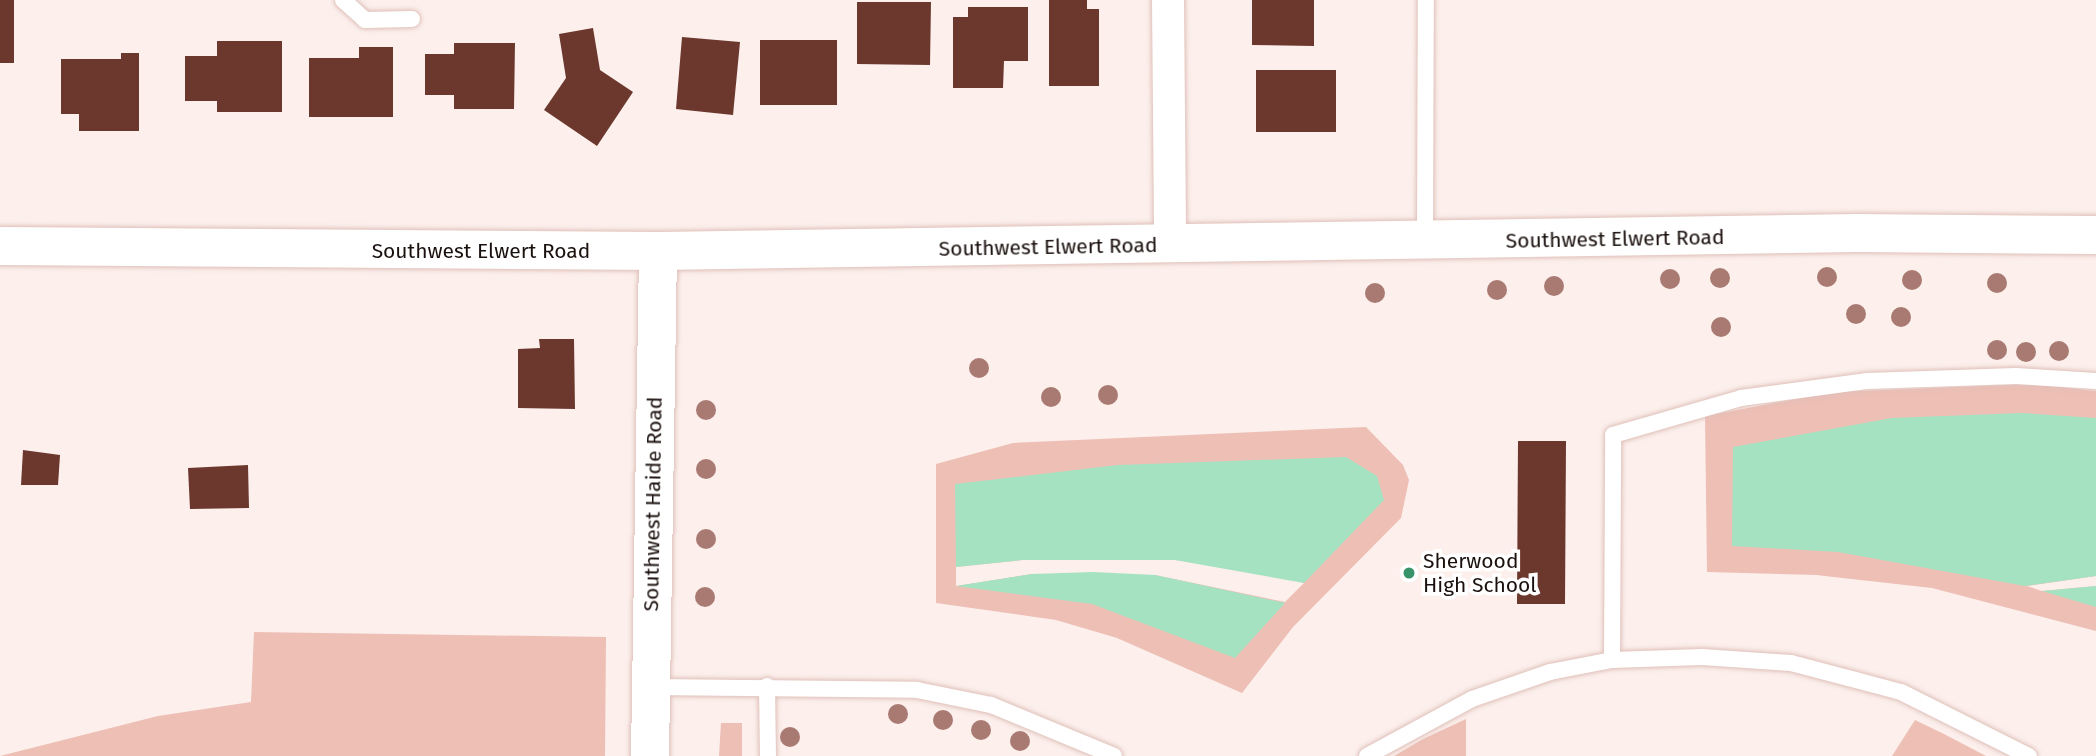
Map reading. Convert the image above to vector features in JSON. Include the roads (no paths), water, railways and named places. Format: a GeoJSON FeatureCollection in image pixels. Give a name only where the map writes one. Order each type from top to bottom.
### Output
{"type":"FeatureCollection","features":[{"type":"Feature","properties":{"kind":"main road","name":"Southwest Elwert Road"},"geometry":{"type":"LineString","coordinates":[[0,246],[658,251],[1425,243],[1857,233],[2096,235]]}},
{"type":"Feature","properties":{"kind":"main road","name":"Southwest Haide Road"},"geometry":{"type":"LineString","coordinates":[[650,756],[658,251]]}},
{"type":"Feature","properties":{"kind":"street"},"geometry":{"type":"LineString","coordinates":[[1168,0],[1170,246]]}},
{"type":"Feature","properties":{"kind":"lane"},"geometry":{"type":"LineString","coordinates":[[343,0],[365,20],[412,19]]}},
{"type":"Feature","properties":{"kind":"lane"},"geometry":{"type":"LineString","coordinates":[[1425,243],[1426,0]]}},
{"type":"Feature","properties":{"kind":"lane"},"geometry":{"type":"LineString","coordinates":[[1612,660],[1613,435],[1741,398],[1866,381],[2016,376],[2096,381]]}},
{"type":"Feature","properties":{"kind":"lane"},"geometry":{"type":"LineString","coordinates":[[1367,756],[1472,699],[1550,672],[1612,660],[1702,657],[1791,663],[1902,692],[2029,756]]}},
{"type":"Feature","properties":{"kind":"lane"},"geometry":{"type":"LineString","coordinates":[[651,687],[767,686],[917,690],[991,705],[1114,756]]}},
{"type":"Feature","properties":{"kind":"lane"},"geometry":{"type":"LineString","coordinates":[[767,686],[768,756]]}},
{"type":"Feature","properties":{"kind":"place","name":"Sherwood High School"},"geometry":{"type":"Point","coordinates":[1409,573]}}]}
